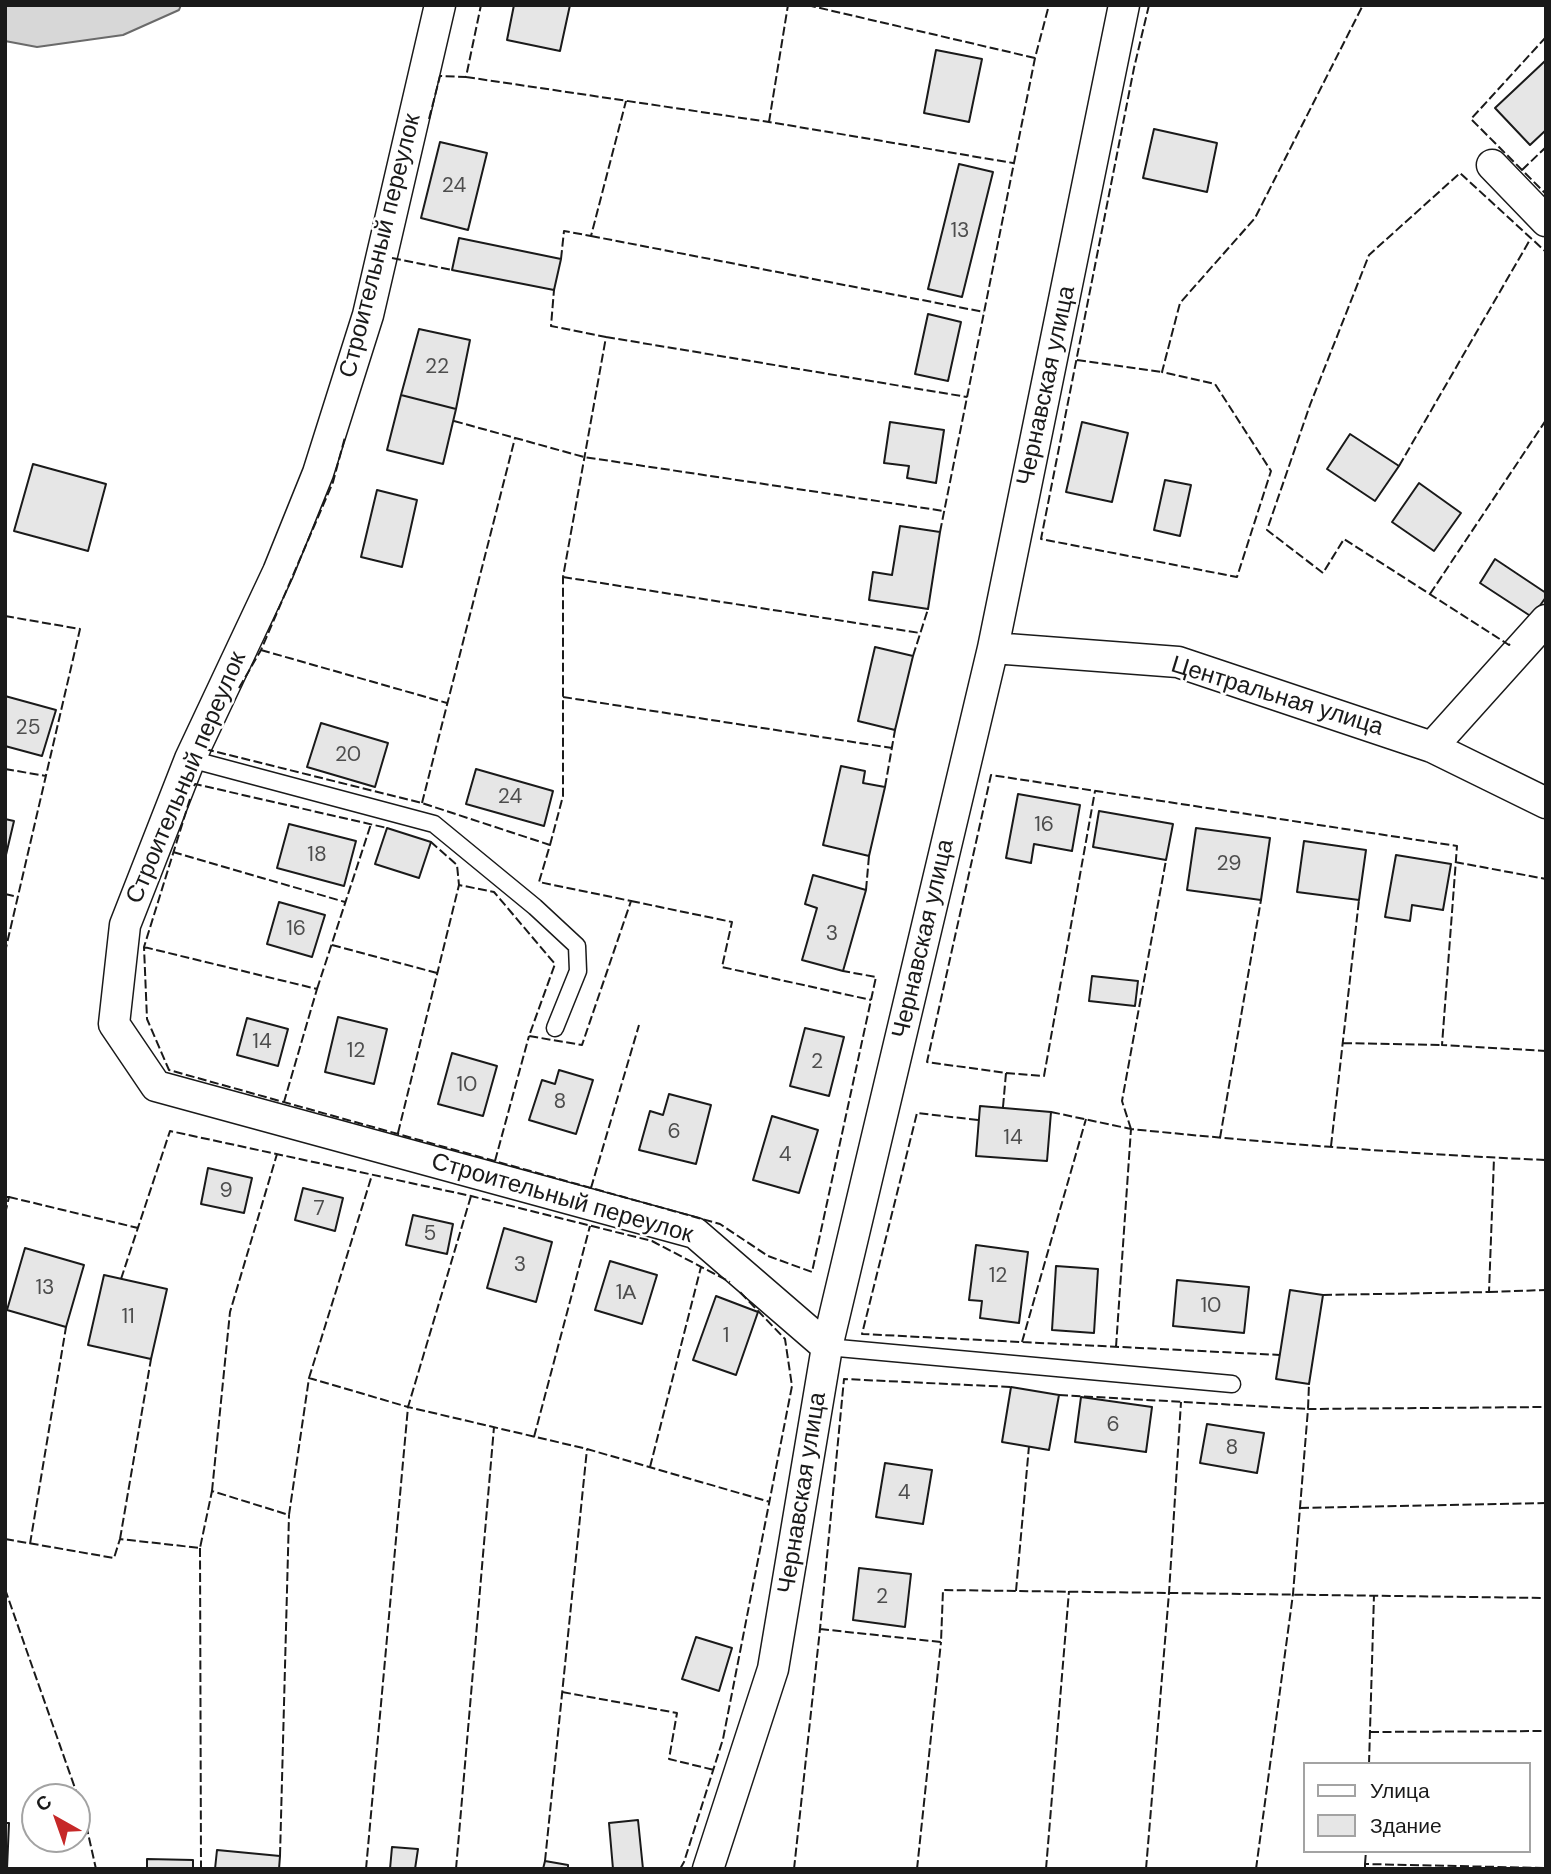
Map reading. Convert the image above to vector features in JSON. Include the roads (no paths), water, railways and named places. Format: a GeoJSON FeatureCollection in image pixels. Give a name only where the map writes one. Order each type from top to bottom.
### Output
{"type":"FeatureCollection","features":[{"type":"Feature","properties":{"kind":"street","name":"Строительный переулок"},"geometry":{"type":"LineString","coordinates":[[440,5],[368,315],[318,473],[278,572],[190,759],[125,925],[114,1024],[156,1086],[695,1233],[827,1347]]}},
{"type":"Feature","properties":{"kind":"street","name":"Чернавская улица"},"geometry":{"type":"LineString","coordinates":[[708,1869],[773,1669],[827,1347],[993,648],[1124,5]]}},
{"type":"Feature","properties":{"kind":"street"},"geometry":{"type":"LineString","coordinates":[[1492,165],[1546,221]]}},
{"type":"Feature","properties":{"kind":"street"},"geometry":{"type":"LineString","coordinates":[[1432,747],[1546,620]]}},
{"type":"Feature","properties":{"kind":"street","name":"Центральная улица"},"geometry":{"type":"LineString","coordinates":[[993,648],[1178,662],[1432,747],[1546,803]]}},
{"type":"Feature","properties":{"kind":"lane"},"geometry":{"type":"LineString","coordinates":[[190,759],[434,824],[535,907],[577,946],[578,971],[555,1028]]}},
{"type":"Feature","properties":{"kind":"lane"},"geometry":{"type":"LineString","coordinates":[[827,1347],[1232,1384]]}}]}
